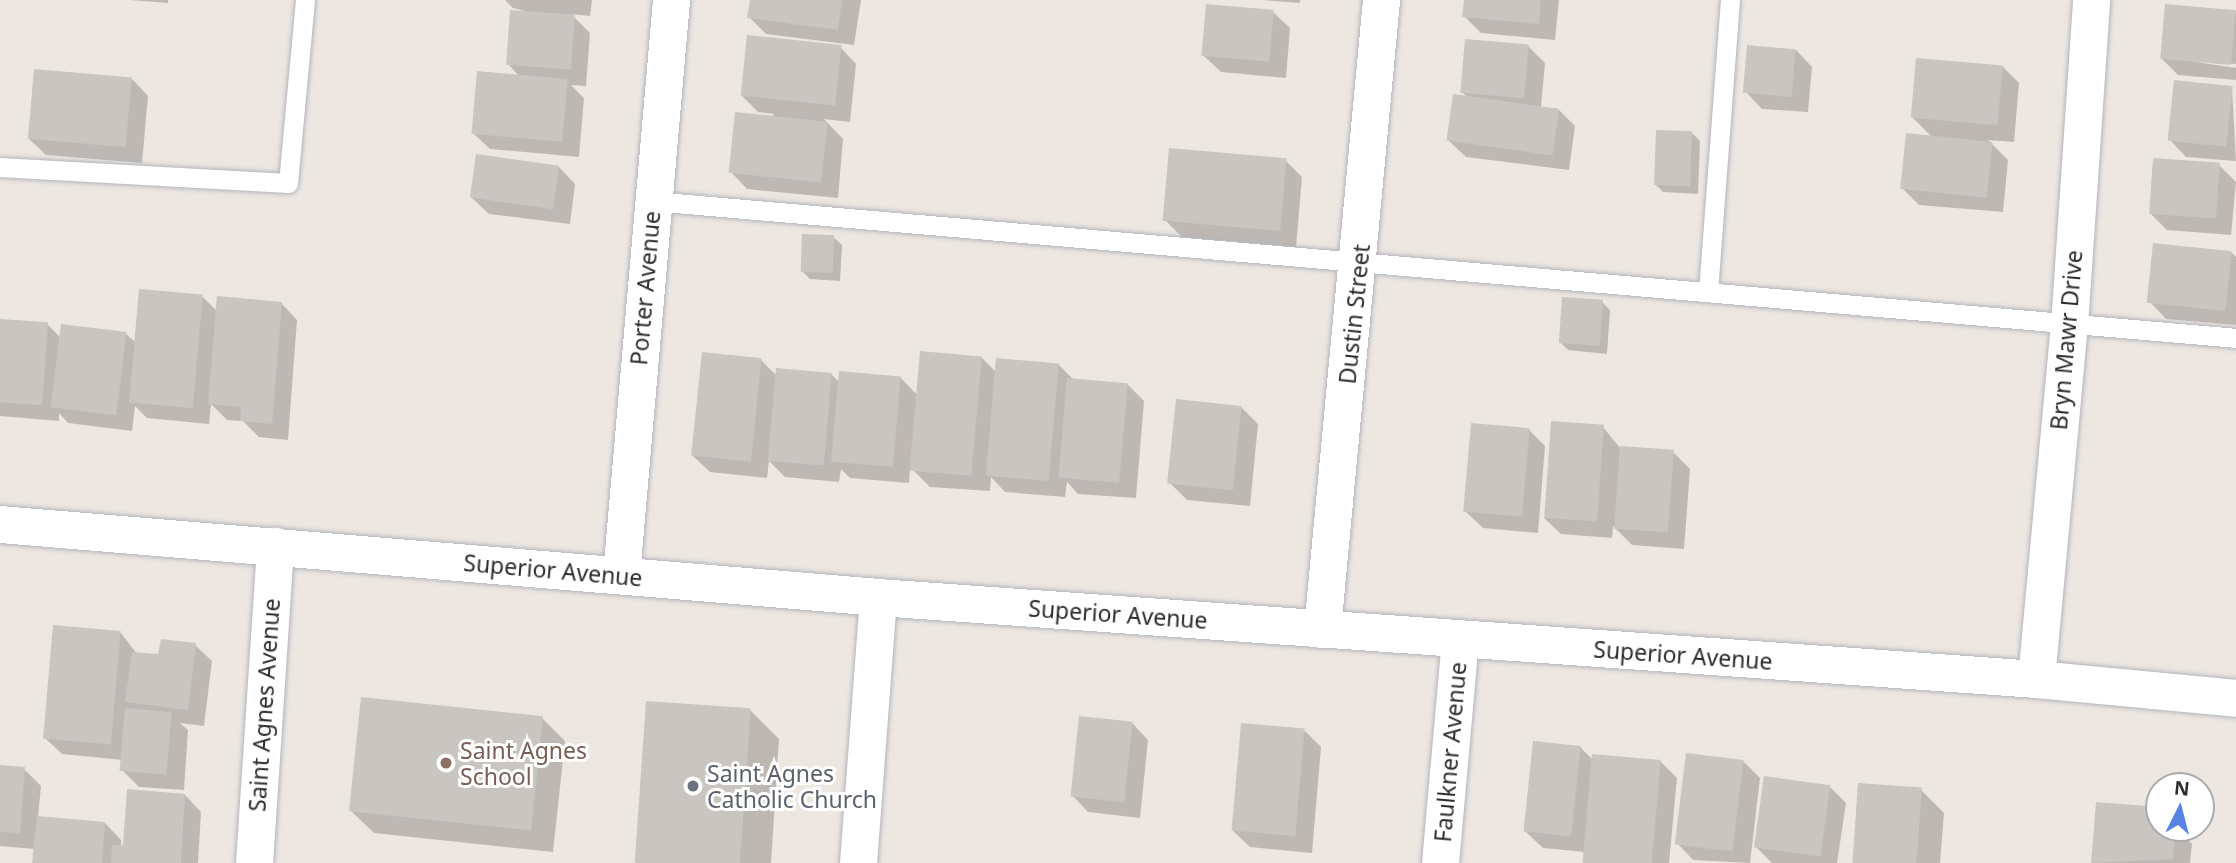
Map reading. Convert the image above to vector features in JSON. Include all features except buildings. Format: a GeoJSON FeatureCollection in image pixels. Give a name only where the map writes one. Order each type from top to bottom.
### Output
{"type":"FeatureCollection","features":[{"type":"Feature","properties":{"kind":"street","name":"Porter Avenue"},"geometry":{"type":"LineString","coordinates":[[621,575],[671,0]]}},
{"type":"Feature","properties":{"kind":"street","name":"Dustin Street"},"geometry":{"type":"LineString","coordinates":[[1322,629],[1360,260],[1381,0]]}},
{"type":"Feature","properties":{"kind":"street","name":"Bryn Mawr Drive"},"geometry":{"type":"LineString","coordinates":[[2036,679],[2069,326],[2091,0]]}},
{"type":"Feature","properties":{"kind":"street","name":"Superior Avenue"},"geometry":{"type":"LineString","coordinates":[[0,524],[878,597],[2036,679],[2236,698]]}},
{"type":"Feature","properties":{"kind":"street","name":"Saint Agnes Avenue"},"geometry":{"type":"LineString","coordinates":[[254,863],[275,546]]}},
{"type":"Feature","properties":{"kind":"street"},"geometry":{"type":"LineString","coordinates":[[858,863],[878,597]]}},
{"type":"Feature","properties":{"kind":"street","name":"Faulkner Avenue"},"geometry":{"type":"LineString","coordinates":[[1440,863],[1460,640]]}},
{"type":"Feature","properties":{"kind":"lane"},"geometry":{"type":"LineString","coordinates":[[0,167],[288,184],[305,0]]}},
{"type":"Feature","properties":{"kind":"lane"},"geometry":{"type":"LineString","coordinates":[[1708,292],[1730,0]]}},
{"type":"Feature","properties":{"kind":"lane"},"geometry":{"type":"LineString","coordinates":[[652,201],[1360,260],[2069,326],[2236,338]]}},
{"type":"Feature","properties":{"kind":"place","name":"Saint Agnes School"},"geometry":{"type":"Point","coordinates":[446,763]}},
{"type":"Feature","properties":{"kind":"place","name":"Saint Agnes Catholic Church"},"geometry":{"type":"Point","coordinates":[693,786]}}]}
